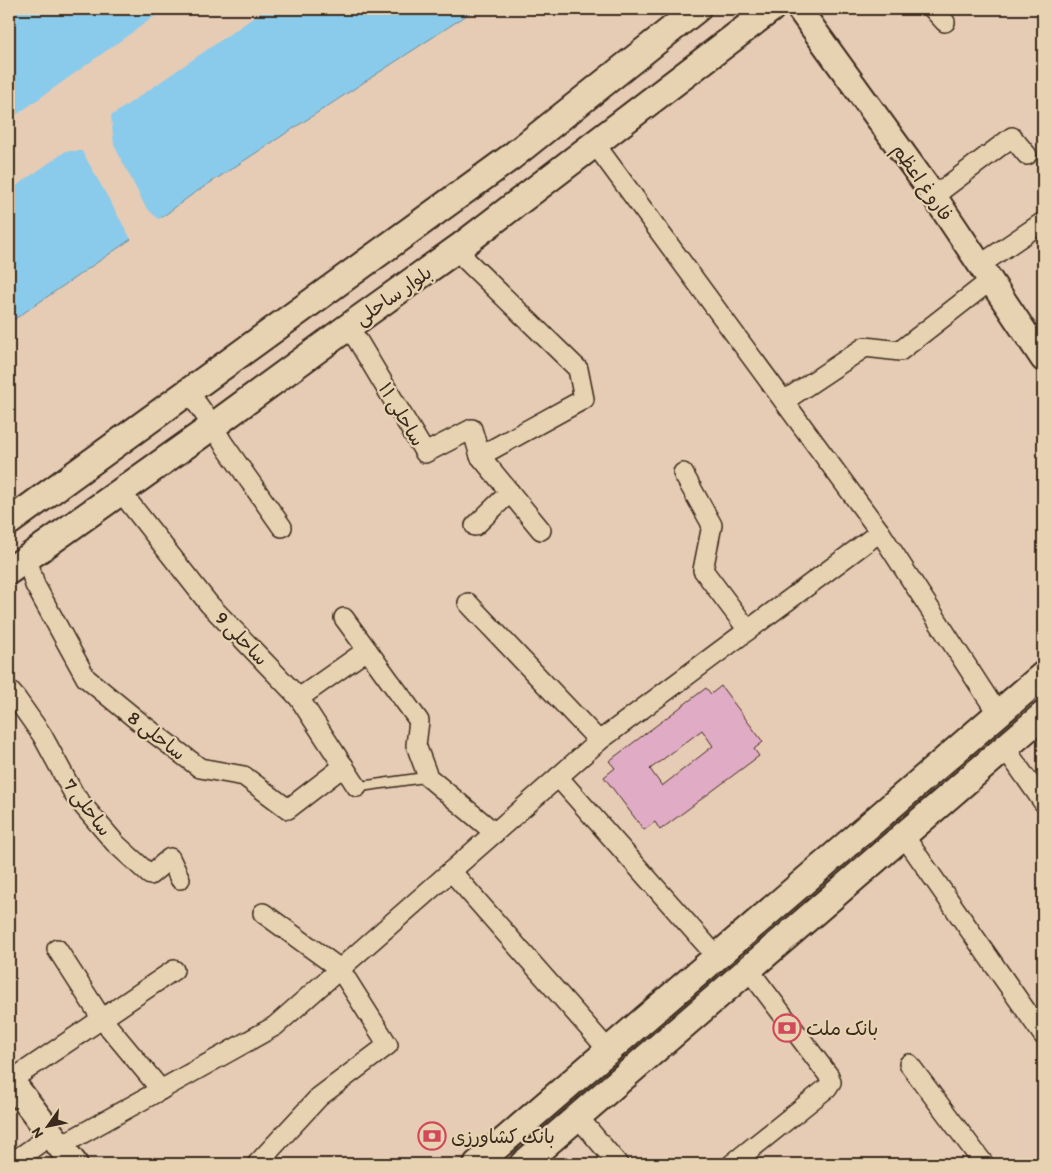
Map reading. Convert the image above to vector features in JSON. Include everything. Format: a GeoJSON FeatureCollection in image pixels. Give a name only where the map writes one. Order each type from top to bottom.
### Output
{"type":"FeatureCollection","features":[{"type":"Feature","properties":{"kind":"main road"},"geometry":{"type":"LineString","coordinates":[[9,522],[511,157],[697,9]]}},
{"type":"Feature","properties":{"kind":"main road","name":"بلوار ساحلی"},"geometry":{"type":"LineString","coordinates":[[18,565],[461,246],[771,9]]}},
{"type":"Feature","properties":{"kind":"main road"},"geometry":{"type":"LineString","coordinates":[[477,1164],[1043,676]]}},
{"type":"Feature","properties":{"kind":"main road"},"geometry":{"type":"LineString","coordinates":[[524,1164],[1043,715]]}},
{"type":"Feature","properties":{"kind":"main road"},"geometry":{"type":"LineString","coordinates":[[10,1080],[61,1148]]}},
{"type":"Feature","properties":{"kind":"street","name":"فاروغ اعظم"},"geometry":{"type":"LineString","coordinates":[[799,9],[934,196],[1043,359]]}},
{"type":"Feature","properties":{"kind":"street"},"geometry":{"type":"LineString","coordinates":[[934,196],[1012,137],[1027,155]]}},
{"type":"Feature","properties":{"kind":"street"},"geometry":{"type":"LineString","coordinates":[[596,144],[880,532],[998,714]]}},
{"type":"Feature","properties":{"kind":"street"},"geometry":{"type":"LineString","coordinates":[[784,401],[865,347],[900,351],[985,272],[1043,222]]}},
{"type":"Feature","properties":{"kind":"street"},"geometry":{"type":"LineString","coordinates":[[461,246],[466,260],[578,369],[584,399],[480,456]]}},
{"type":"Feature","properties":{"kind":"street","name":"ساحلی ۱۱"},"geometry":{"type":"LineString","coordinates":[[348,327],[425,453],[472,429],[480,456],[541,530]]}},
{"type":"Feature","properties":{"kind":"street"},"geometry":{"type":"LineString","coordinates":[[188,391],[282,527]]}},
{"type":"Feature","properties":{"kind":"street"},"geometry":{"type":"LineString","coordinates":[[683,473],[712,524],[703,570],[748,630]]}},
{"type":"Feature","properties":{"kind":"street","name":"ساحلی 9"},"geometry":{"type":"LineString","coordinates":[[121,492],[209,604],[300,698],[358,787]]}},
{"type":"Feature","properties":{"kind":"street"},"geometry":{"type":"LineString","coordinates":[[475,526],[510,492]]}},
{"type":"Feature","properties":{"kind":"street"},"geometry":{"type":"LineString","coordinates":[[10,1164],[61,1148],[276,1026],[599,742],[880,532]]}},
{"type":"Feature","properties":{"kind":"street","name":"ساحلی 8"},"geometry":{"type":"LineString","coordinates":[[18,565],[35,585],[86,678],[200,768],[244,776],[288,809],[344,766]]}},
{"type":"Feature","properties":{"kind":"street"},"geometry":{"type":"LineString","coordinates":[[468,603],[599,742]]}},
{"type":"Feature","properties":{"kind":"street"},"geometry":{"type":"LineString","coordinates":[[344,618],[419,721],[416,745],[428,777],[495,833]]}},
{"type":"Feature","properties":{"kind":"street"},"geometry":{"type":"LineString","coordinates":[[300,698],[367,650]]}},
{"type":"Feature","properties":{"kind":"street","name":"ساحلی 7"},"geometry":{"type":"LineString","coordinates":[[9,690],[42,735],[75,796],[115,843],[150,875],[170,858],[180,879]]}},
{"type":"Feature","properties":{"kind":"street"},"geometry":{"type":"LineString","coordinates":[[1005,748],[1043,802]]}},
{"type":"Feature","properties":{"kind":"street"},"geometry":{"type":"LineString","coordinates":[[558,777],[717,957]]}},
{"type":"Feature","properties":{"kind":"street"},"geometry":{"type":"LineString","coordinates":[[904,836],[1043,1035]]}},
{"type":"Feature","properties":{"kind":"street"},"geometry":{"type":"LineString","coordinates":[[451,871],[609,1051]]}},
{"type":"Feature","properties":{"kind":"street"},"geometry":{"type":"LineString","coordinates":[[258,1164],[319,1098],[388,1045],[340,969],[263,913]]}},
{"type":"Feature","properties":{"kind":"street"},"geometry":{"type":"LineString","coordinates":[[57,950],[102,1019],[161,1090]]}},
{"type":"Feature","properties":{"kind":"street"},"geometry":{"type":"LineString","coordinates":[[10,1080],[174,970]]}},
{"type":"Feature","properties":{"kind":"street"},"geometry":{"type":"LineString","coordinates":[[732,1164],[827,1088],[831,1082],[829,1076],[749,970]]}},
{"type":"Feature","properties":{"kind":"street"},"geometry":{"type":"LineString","coordinates":[[909,1064],[984,1164]]}},
{"type":"Feature","properties":{"kind":"street"},"geometry":{"type":"LineString","coordinates":[[578,1117],[618,1164]]}},
{"type":"Feature","properties":{"kind":"lane"},"geometry":{"type":"LineString","coordinates":[[358,787],[428,777]]}},
{"type":"Feature","properties":{"kind":"water"},"geometry":{"type":"Polygon","coordinates":[[[9,9],[476,9],[190,196],[153,224],[9,323],[9,9]]]}},
{"type":"Feature","properties":{"kind":"pier"},"geometry":{"type":"Polygon","coordinates":[[[165,9],[266,9],[111,116],[114,145],[145,206],[158,219],[170,214],[132,241],[82,151],[66,151],[9,191],[9,120],[165,9]]]}},
{"type":"Feature","properties":{"kind":"building"},"geometry":{"type":"Polygon","coordinates":[[[721,686],[763,742],[754,749],[759,756],[660,830],[655,822],[644,830],[604,777],[615,768],[609,761],[706,688],[711,694],[721,686]],[[702,730],[650,769],[662,786],[713,746],[702,730]]]}},
{"type":"Feature","properties":{"kind":"place","name":"بانک ملت"},"geometry":{"type":"Point","coordinates":[787,1028]}},
{"type":"Feature","properties":{"kind":"place","name":"بانک کشاورزی"},"geometry":{"type":"Point","coordinates":[432,1136]}}]}
